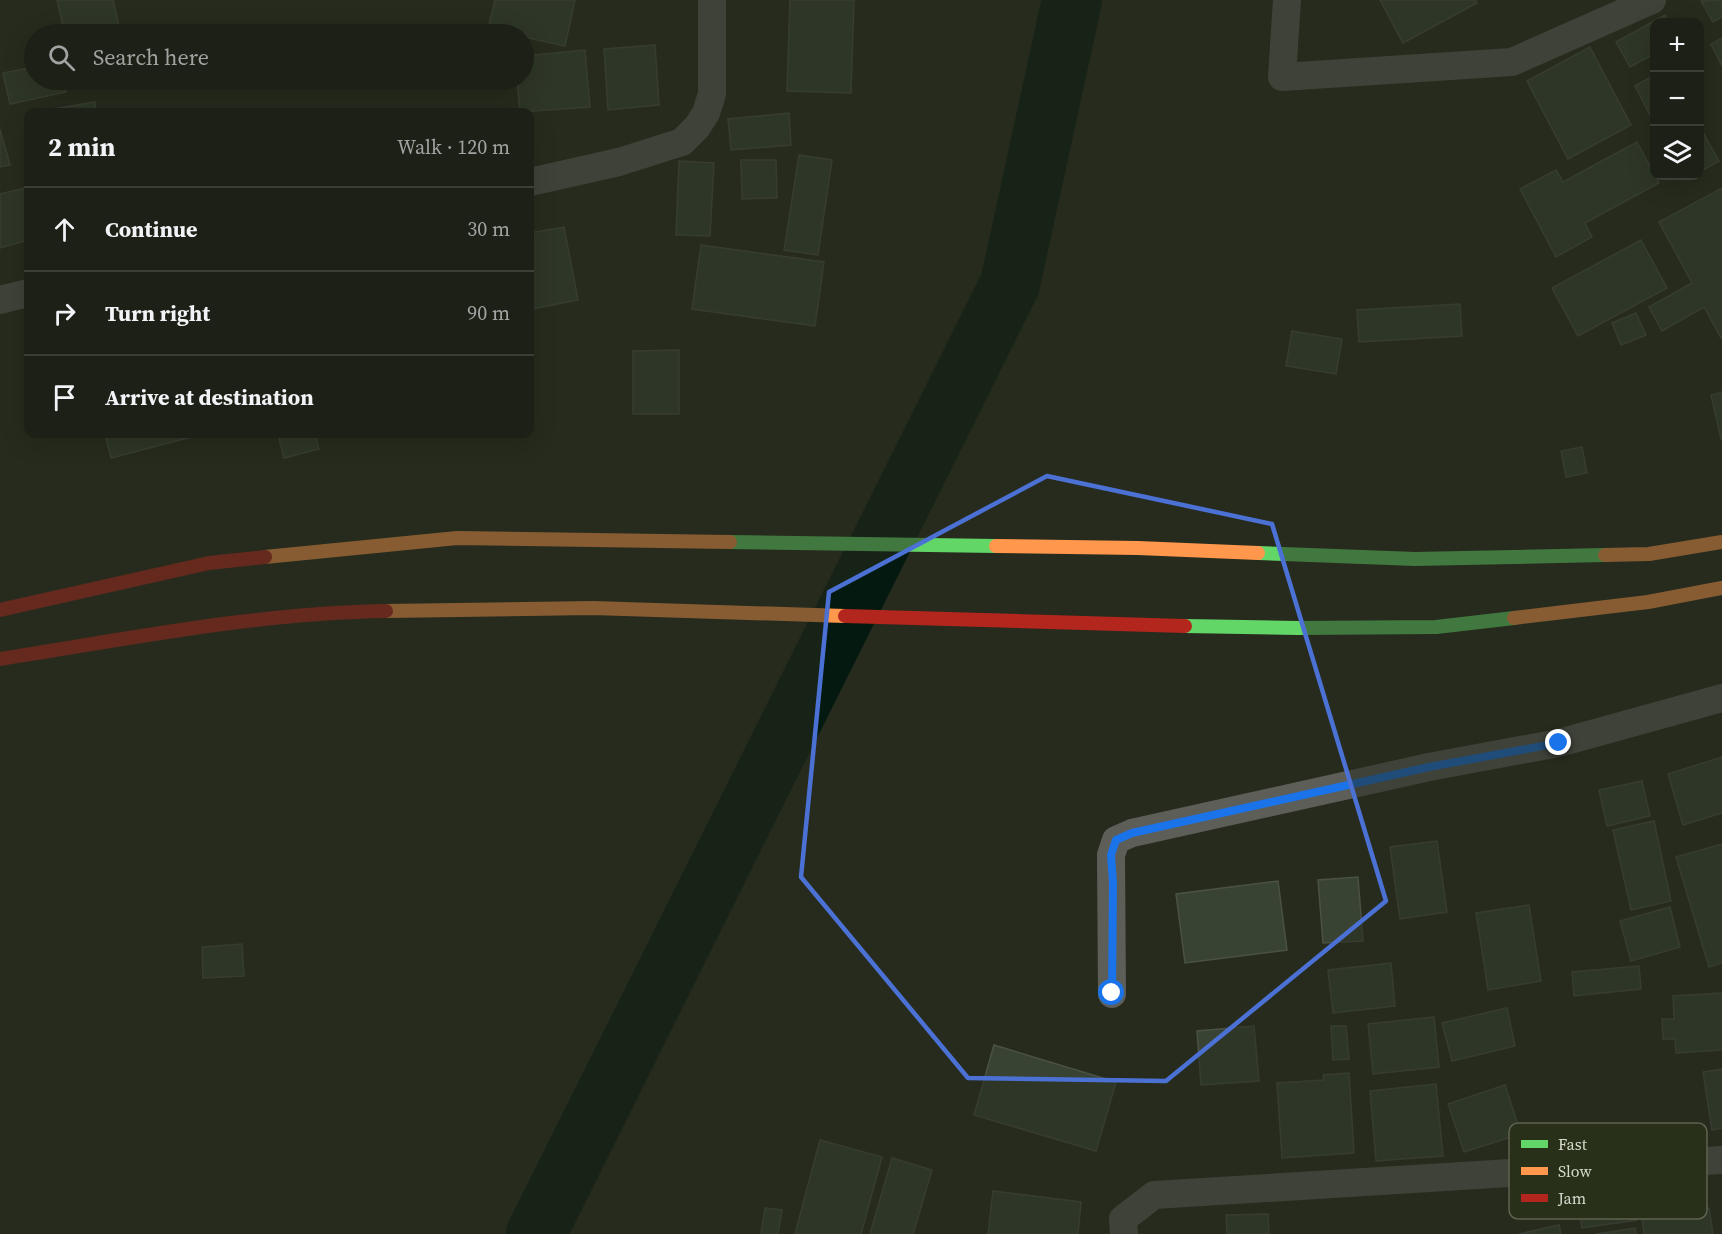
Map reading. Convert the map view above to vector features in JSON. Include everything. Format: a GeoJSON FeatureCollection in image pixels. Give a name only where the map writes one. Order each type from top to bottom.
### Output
{"type":"FeatureCollection","features":[{"type":"Feature","properties":{"kind":"highway"},"geometry":{"type":"LineString","coordinates":[[0,610],[209,563],[457,538],[1138,548],[1415,559],[1650,554],[1722,542]]}},
{"type":"Feature","properties":{"kind":"highway"},"geometry":{"type":"LineString","coordinates":[[0,659],[226,622],[333,612],[593,608],[1130,625],[1298,628],[1436,627],[1648,602],[1722,588]]}},
{"type":"Feature","properties":{"kind":"street"},"geometry":{"type":"LineString","coordinates":[[534,181],[619,162],[682,142],[698,127],[706,113],[712,94],[712,0]]}},
{"type":"Feature","properties":{"kind":"street"},"geometry":{"type":"LineString","coordinates":[[1287,0],[1282,77],[1512,62],[1652,0]]}},
{"type":"Feature","properties":{"kind":"street"},"geometry":{"type":"LineString","coordinates":[[0,300],[24,294]]}},
{"type":"Feature","properties":{"kind":"street"},"geometry":{"type":"LineString","coordinates":[[1112,993],[1111,855],[1116,840],[1132,833],[1429,767],[1559,743],[1722,698]]}},
{"type":"Feature","properties":{"kind":"street"},"geometry":{"type":"LineString","coordinates":[[1707,1161],[1722,1160]]}},
{"type":"Feature","properties":{"kind":"street"},"geometry":{"type":"LineString","coordinates":[[1124,1234],[1124,1219],[1154,1195],[1509,1173]]}},
{"type":"Feature","properties":{"kind":"highlighted area"},"geometry":{"type":"Polygon","coordinates":[[[1047,476],[1272,524],[1386,901],[1166,1081],[968,1078],[801,877],[829,592],[1047,476]]]}},
{"type":"Feature","properties":{"kind":"building"},"geometry":{"type":"Polygon","coordinates":[[[57,0],[113,0],[119,24],[63,24],[57,0]]]}},
{"type":"Feature","properties":{"kind":"building"},"geometry":{"type":"Polygon","coordinates":[[[495,0],[575,0],[565,46],[534,39],[534,24],[489,24],[495,0]]]}},
{"type":"Feature","properties":{"kind":"building"},"geometry":{"type":"Polygon","coordinates":[[[790,0],[854,0],[851,93],[787,91],[790,0]]]}},
{"type":"Feature","properties":{"kind":"building"},"geometry":{"type":"Polygon","coordinates":[[[1380,0],[1475,0],[1477,3],[1403,43],[1380,0]]]}},
{"type":"Feature","properties":{"kind":"building"},"geometry":{"type":"Polygon","coordinates":[[[1722,0],[1722,17],[1713,22],[1701,1],[1722,0]]]}},
{"type":"Feature","properties":{"kind":"building"},"geometry":{"type":"Polygon","coordinates":[[[1650,23],[1650,56],[1630,67],[1616,42],[1650,23]]]}},
{"type":"Feature","properties":{"kind":"building"},"geometry":{"type":"Polygon","coordinates":[[[1722,38],[1722,66],[1711,44],[1722,38]]]}},
{"type":"Feature","properties":{"kind":"building"},"geometry":{"type":"Polygon","coordinates":[[[655,45],[659,105],[608,110],[604,49],[655,45]]]}},
{"type":"Feature","properties":{"kind":"building"},"geometry":{"type":"Polygon","coordinates":[[[1590,47],[1631,125],[1568,159],[1527,81],[1590,47]]]}},
{"type":"Feature","properties":{"kind":"building"},"geometry":{"type":"Polygon","coordinates":[[[585,50],[590,107],[534,111],[534,108],[520,108],[518,90],[534,90],[534,55],[585,50]]]}},
{"type":"Feature","properties":{"kind":"building"},"geometry":{"type":"Polygon","coordinates":[[[24,69],[24,90],[66,90],[66,92],[10,104],[3,73],[24,69]]]}},
{"type":"Feature","properties":{"kind":"building"},"geometry":{"type":"Polygon","coordinates":[[[1650,77],[1650,115],[1635,86],[1650,77]]]}},
{"type":"Feature","properties":{"kind":"building"},"geometry":{"type":"Polygon","coordinates":[[[95,102],[96,108],[60,108],[95,102]]]}},
{"type":"Feature","properties":{"kind":"building"},"geometry":{"type":"Polygon","coordinates":[[[789,113],[791,145],[731,150],[728,119],[789,113]]]}},
{"type":"Feature","properties":{"kind":"building"},"geometry":{"type":"Polygon","coordinates":[[[0,129],[10,165],[0,167],[0,129]]]}},
{"type":"Feature","properties":{"kind":"building"},"geometry":{"type":"Polygon","coordinates":[[[1704,134],[1719,161],[1704,170],[1704,134]]]}},
{"type":"Feature","properties":{"kind":"building"},"geometry":{"type":"Polygon","coordinates":[[[1637,142],[1650,166],[1650,180],[1657,180],[1659,183],[1585,223],[1592,237],[1556,257],[1520,189],[1556,170],[1563,182],[1637,142]]]}},
{"type":"Feature","properties":{"kind":"building"},"geometry":{"type":"Polygon","coordinates":[[[799,155],[832,160],[818,255],[784,250],[799,155]]]}},
{"type":"Feature","properties":{"kind":"building"},"geometry":{"type":"Polygon","coordinates":[[[741,160],[776,160],[777,198],[742,199],[741,160]]]}},
{"type":"Feature","properties":{"kind":"building"},"geometry":{"type":"Polygon","coordinates":[[[679,161],[714,163],[710,236],[676,235],[679,161]]]}},
{"type":"Feature","properties":{"kind":"building"},"geometry":{"type":"Polygon","coordinates":[[[24,188],[24,241],[0,248],[0,194],[24,188]]]}},
{"type":"Feature","properties":{"kind":"building"},"geometry":{"type":"Polygon","coordinates":[[[1722,188],[1722,337],[1704,307],[1662,331],[1649,307],[1692,283],[1659,222],[1722,188]]]}},
{"type":"Feature","properties":{"kind":"building"},"geometry":{"type":"Polygon","coordinates":[[[564,227],[578,300],[534,309],[534,232],[564,227]]]}},
{"type":"Feature","properties":{"kind":"building"},"geometry":{"type":"Polygon","coordinates":[[[1641,240],[1667,288],[1578,336],[1552,288],[1641,240]]]}},
{"type":"Feature","properties":{"kind":"building"},"geometry":{"type":"Polygon","coordinates":[[[701,245],[824,262],[815,326],[692,309],[701,245]]]}},
{"type":"Feature","properties":{"kind":"building"},"geometry":{"type":"Polygon","coordinates":[[[1460,304],[1462,336],[1359,342],[1357,310],[1460,304]]]}},
{"type":"Feature","properties":{"kind":"building"},"geometry":{"type":"Polygon","coordinates":[[[1636,313],[1646,335],[1621,345],[1612,323],[1636,313]]]}},
{"type":"Feature","properties":{"kind":"building"},"geometry":{"type":"Polygon","coordinates":[[[1292,331],[1342,339],[1336,374],[1286,366],[1292,331]]]}},
{"type":"Feature","properties":{"kind":"building"},"geometry":{"type":"Polygon","coordinates":[[[679,350],[679,414],[633,414],[633,351],[679,350]]]}},
{"type":"Feature","properties":{"kind":"building"},"geometry":{"type":"Polygon","coordinates":[[[1722,392],[1722,439],[1721,439],[1711,395],[1722,392]]]}},
{"type":"Feature","properties":{"kind":"building"},"geometry":{"type":"Polygon","coordinates":[[[106,438],[188,438],[111,458],[106,438]]]}},
{"type":"Feature","properties":{"kind":"building"},"geometry":{"type":"Polygon","coordinates":[[[279,438],[316,438],[319,449],[284,458],[279,438]]]}},
{"type":"Feature","properties":{"kind":"building"},"geometry":{"type":"Polygon","coordinates":[[[1582,447],[1587,473],[1566,477],[1561,451],[1582,447]]]}},
{"type":"Feature","properties":{"kind":"building"},"geometry":{"type":"Polygon","coordinates":[[[1722,757],[1722,813],[1683,825],[1668,774],[1722,757]]]}},
{"type":"Feature","properties":{"kind":"building"},"geometry":{"type":"Polygon","coordinates":[[[1642,781],[1650,816],[1607,826],[1599,790],[1642,781]]]}},
{"type":"Feature","properties":{"kind":"building"},"geometry":{"type":"Polygon","coordinates":[[[1654,821],[1671,901],[1631,910],[1613,830],[1654,821]]]}},
{"type":"Feature","properties":{"kind":"building"},"geometry":{"type":"Polygon","coordinates":[[[1437,841],[1447,912],[1400,919],[1390,847],[1437,841]]]}},
{"type":"Feature","properties":{"kind":"building"},"geometry":{"type":"Polygon","coordinates":[[[1722,844],[1722,963],[1709,967],[1676,857],[1722,844]]]}},
{"type":"Feature","properties":{"kind":"building"},"geometry":{"type":"Polygon","coordinates":[[[1358,877],[1363,941],[1323,943],[1318,880],[1358,877]]]}},
{"type":"Feature","properties":{"kind":"building"},"geometry":{"type":"Polygon","coordinates":[[[1278,881],[1287,950],[1185,963],[1176,894],[1278,881]]]}},
{"type":"Feature","properties":{"kind":"building"},"geometry":{"type":"Polygon","coordinates":[[[1529,905],[1541,981],[1488,990],[1476,913],[1529,905]]]}},
{"type":"Feature","properties":{"kind":"building"},"geometry":{"type":"Polygon","coordinates":[[[1670,907],[1680,947],[1631,961],[1620,921],[1670,907]]]}},
{"type":"Feature","properties":{"kind":"building"},"geometry":{"type":"Polygon","coordinates":[[[242,944],[244,976],[203,978],[202,947],[242,944]]]}},
{"type":"Feature","properties":{"kind":"building"},"geometry":{"type":"Polygon","coordinates":[[[1391,963],[1395,1006],[1333,1013],[1328,970],[1391,963]]]}},
{"type":"Feature","properties":{"kind":"building"},"geometry":{"type":"Polygon","coordinates":[[[1639,966],[1641,989],[1574,996],[1572,972],[1639,966]]]}},
{"type":"Feature","properties":{"kind":"building"},"geometry":{"type":"Polygon","coordinates":[[[1722,993],[1722,1050],[1676,1053],[1675,1039],[1663,1039],[1662,1019],[1674,1019],[1673,996],[1722,993]]]}},
{"type":"Feature","properties":{"kind":"building"},"geometry":{"type":"Polygon","coordinates":[[[1507,1008],[1515,1046],[1452,1061],[1442,1023],[1507,1008]]]}},
{"type":"Feature","properties":{"kind":"building"},"geometry":{"type":"Polygon","coordinates":[[[1434,1017],[1439,1067],[1373,1074],[1368,1024],[1434,1017]]]}},
{"type":"Feature","properties":{"kind":"building"},"geometry":{"type":"Polygon","coordinates":[[[1254,1026],[1259,1081],[1201,1085],[1197,1031],[1254,1026]]]}},
{"type":"Feature","properties":{"kind":"building"},"geometry":{"type":"Polygon","coordinates":[[[1331,1026],[1346,1026],[1349,1059],[1333,1060],[1331,1026]]]}},
{"type":"Feature","properties":{"kind":"building"},"geometry":{"type":"Polygon","coordinates":[[[994,1045],[1116,1082],[1096,1151],[974,1115],[994,1045]]]}},
{"type":"Feature","properties":{"kind":"building"},"geometry":{"type":"Polygon","coordinates":[[[1722,1069],[1722,1128],[1712,1130],[1703,1072],[1722,1069]]]}},
{"type":"Feature","properties":{"kind":"building"},"geometry":{"type":"Polygon","coordinates":[[[1349,1073],[1354,1153],[1282,1158],[1277,1083],[1324,1080],[1323,1075],[1349,1073]]]}},
{"type":"Feature","properties":{"kind":"building"},"geometry":{"type":"Polygon","coordinates":[[[1436,1084],[1443,1156],[1376,1161],[1370,1091],[1436,1084]]]}},
{"type":"Feature","properties":{"kind":"building"},"geometry":{"type":"Polygon","coordinates":[[[1505,1085],[1517,1123],[1509,1123],[1509,1138],[1464,1152],[1448,1104],[1505,1085]]]}},
{"type":"Feature","properties":{"kind":"building"},"geometry":{"type":"Polygon","coordinates":[[[820,1140],[882,1157],[861,1234],[795,1234],[820,1140]]]}},
{"type":"Feature","properties":{"kind":"building"},"geometry":{"type":"Polygon","coordinates":[[[892,1158],[932,1170],[913,1234],[870,1234],[892,1158]]]}},
{"type":"Feature","properties":{"kind":"building"},"geometry":{"type":"Polygon","coordinates":[[[993,1191],[1081,1202],[1078,1234],[988,1234],[993,1191]]]}},
{"type":"Feature","properties":{"kind":"building"},"geometry":{"type":"Polygon","coordinates":[[[765,1208],[782,1210],[778,1234],[761,1234],[765,1208]]]}},
{"type":"Feature","properties":{"kind":"building"},"geometry":{"type":"Polygon","coordinates":[[[1707,1208],[1709,1208],[1713,1234],[1644,1234],[1642,1219],[1707,1219],[1707,1208]]]}},
{"type":"Feature","properties":{"kind":"building"},"geometry":{"type":"Polygon","coordinates":[[[1268,1214],[1269,1234],[1227,1234],[1226,1215],[1268,1214]]]}},
{"type":"Feature","properties":{"kind":"building"},"geometry":{"type":"Polygon","coordinates":[[[1581,1219],[1637,1219],[1637,1220],[1582,1228],[1581,1219]]]}},
{"type":"Feature","properties":{"kind":"building"},"geometry":{"type":"Polygon","coordinates":[[[1559,1225],[1561,1234],[1519,1234],[1559,1225]]]}},
{"type":"Feature","properties":{"kind":"building"},"geometry":{"type":"Polygon","coordinates":[[[1635,1228],[1636,1234],[1596,1234],[1635,1228]]]}},
{"type":"Feature","properties":{"kind":"waterway"},"geometry":{"type":"LineString","coordinates":[[536,1234],[1010,284],[1072,0]]}},
{"type":"Feature","properties":{"kind":"traffic: fast"},"geometry":{"type":"LineString","coordinates":[[730,542],[996,546]]}},
{"type":"Feature","properties":{"kind":"traffic: fast"},"geometry":{"type":"LineString","coordinates":[[1258,553],[1415,559],[1605,555]]}},
{"type":"Feature","properties":{"kind":"traffic: fast"},"geometry":{"type":"LineString","coordinates":[[1185,626],[1436,627],[1514,618]]}},
{"type":"Feature","properties":{"kind":"traffic: slow"},"geometry":{"type":"LineString","coordinates":[[265,557],[457,538],[730,542]]}},
{"type":"Feature","properties":{"kind":"traffic: slow"},"geometry":{"type":"LineString","coordinates":[[1605,555],[1649,554],[1722,542]]}},
{"type":"Feature","properties":{"kind":"traffic: slow"},"geometry":{"type":"LineString","coordinates":[[996,546],[1258,553]]}},
{"type":"Feature","properties":{"kind":"traffic: slow"},"geometry":{"type":"LineString","coordinates":[[1514,618],[1648,602],[1722,588]]}},
{"type":"Feature","properties":{"kind":"traffic: slow"},"geometry":{"type":"LineString","coordinates":[[386,611],[593,608],[845,616]]}},
{"type":"Feature","properties":{"kind":"traffic: jam"},"geometry":{"type":"LineString","coordinates":[[0,610],[209,563],[265,557]]}},
{"type":"Feature","properties":{"kind":"traffic: jam"},"geometry":{"type":"LineString","coordinates":[[0,659],[240,622],[386,611]]}},
{"type":"Feature","properties":{"kind":"traffic: jam"},"geometry":{"type":"LineString","coordinates":[[845,616],[1185,626]]}},
{"type":"Feature","properties":{"kind":"route"},"geometry":{"type":"LineString","coordinates":[[1112,993],[1111,855],[1116,840],[1132,833],[1429,767],[1559,743]]}}]}
